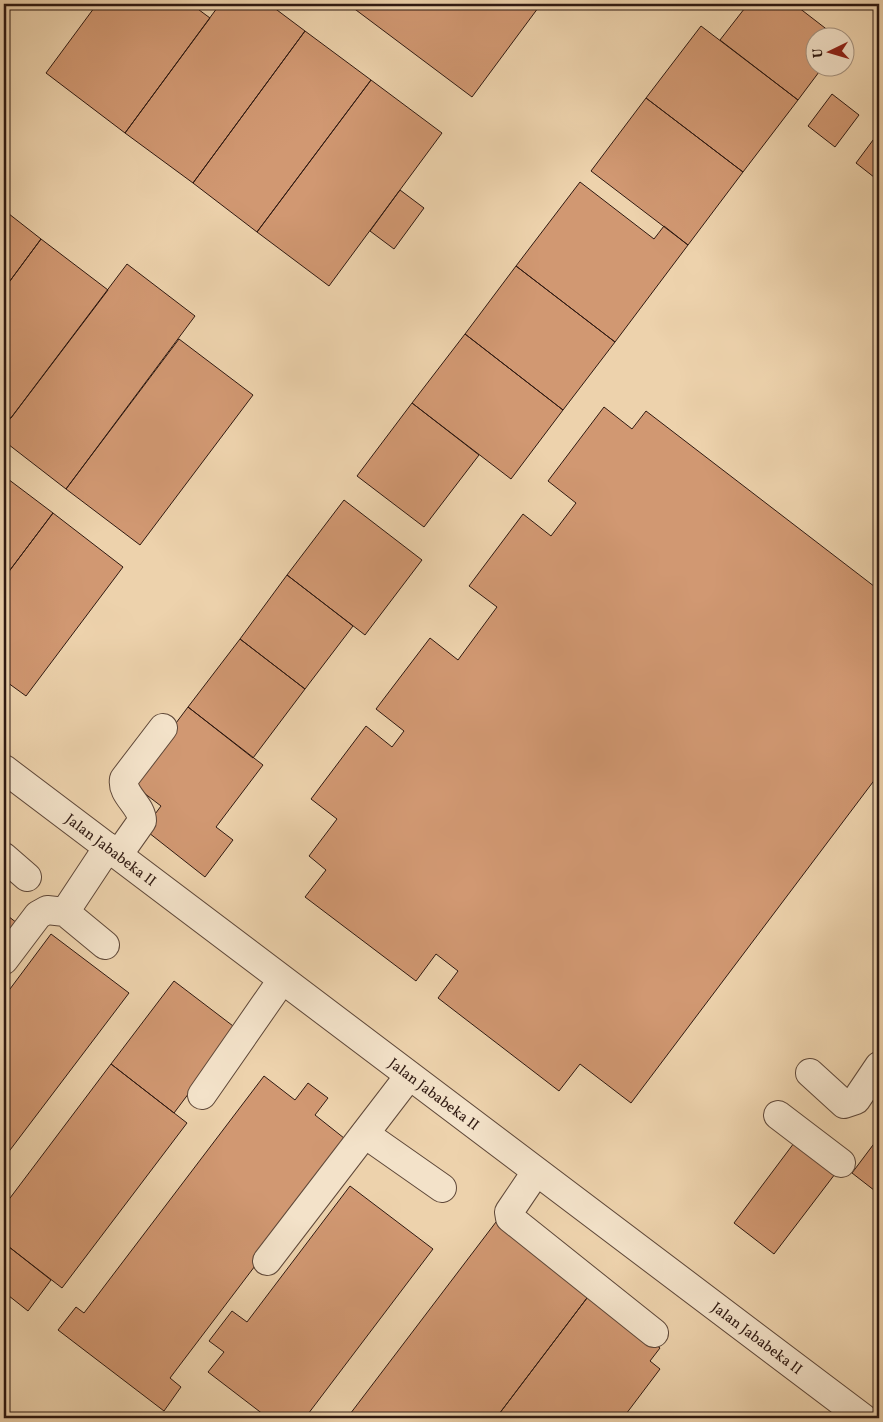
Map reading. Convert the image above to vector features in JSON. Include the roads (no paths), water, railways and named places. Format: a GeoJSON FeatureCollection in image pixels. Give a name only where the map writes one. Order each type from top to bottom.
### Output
{"type":"FeatureCollection","features":[{"type":"Feature","properties":{"kind":"street"},"geometry":{"type":"LineString","coordinates":[[65,912],[113,851],[142,821],[142,815],[123,785],[124,779],[163,728]]}},
{"type":"Feature","properties":{"kind":"street","name":"Jalan Jababeka II"},"geometry":{"type":"LineString","coordinates":[[4,769],[863,1418]]}},
{"type":"Feature","properties":{"kind":"street"},"geometry":{"type":"LineString","coordinates":[[4,857],[27,877]]}},
{"type":"Feature","properties":{"kind":"street"},"geometry":{"type":"LineString","coordinates":[[4,960],[38,915],[47,910],[65,912],[105,945]]}},
{"type":"Feature","properties":{"kind":"street"},"geometry":{"type":"LineString","coordinates":[[202,1095],[282,980]]}},
{"type":"Feature","properties":{"kind":"street"},"geometry":{"type":"LineString","coordinates":[[810,1073],[844,1104],[856,1100],[879,1066]]}},
{"type":"Feature","properties":{"kind":"street"},"geometry":{"type":"LineString","coordinates":[[267,1261],[409,1076]]}},
{"type":"Feature","properties":{"kind":"street"},"geometry":{"type":"LineString","coordinates":[[778,1115],[841,1162]]}},
{"type":"Feature","properties":{"kind":"street"},"geometry":{"type":"LineString","coordinates":[[365,1134],[442,1188]]}},
{"type":"Feature","properties":{"kind":"street"},"geometry":{"type":"LineString","coordinates":[[536,1172],[509,1212],[510,1218],[654,1333]]}}]}
